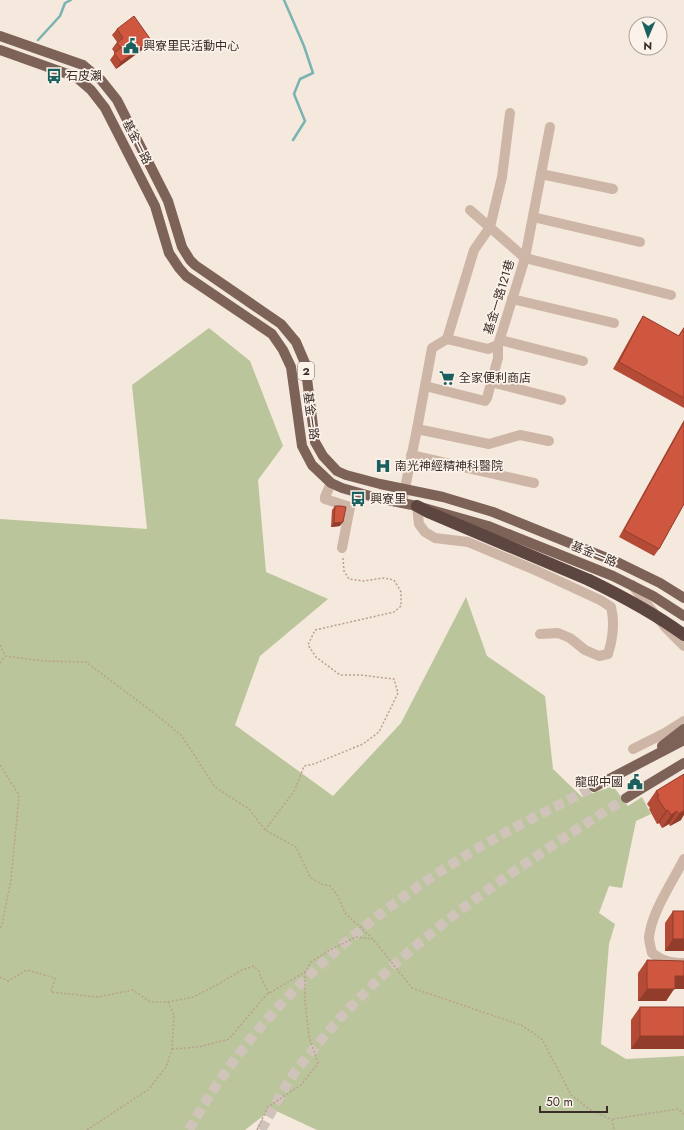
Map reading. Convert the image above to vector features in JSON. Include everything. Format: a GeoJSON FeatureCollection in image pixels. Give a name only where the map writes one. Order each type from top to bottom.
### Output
{"type":"FeatureCollection","features":[{"type":"Feature","properties":{"kind":"highway"},"geometry":{"type":"LineString","coordinates":[[417,506],[616,593],[650,612],[684,635]]}},
{"type":"Feature","properties":{"kind":"main road","name":"基金一路"},"geometry":{"type":"LineString","coordinates":[[0,36],[83,65],[101,80],[117,100],[168,201],[182,247],[190,260],[195,265],[281,324],[296,342],[305,363],[315,442],[323,456],[337,471],[380,484],[443,497],[493,512],[619,563],[660,583],[684,598]]}},
{"type":"Feature","properties":{"kind":"main road","name":"基金一路"},"geometry":{"type":"LineString","coordinates":[[0,50],[76,77],[91,90],[105,108],[155,206],[169,253],[179,268],[186,276],[272,334],[283,350],[291,367],[302,446],[312,465],[331,483],[342,488],[370,496],[417,506],[488,526],[613,576],[653,596],[684,616]]}},
{"type":"Feature","properties":{"kind":"main road"},"geometry":{"type":"LineString","coordinates":[[417,506],[420,492]]}},
{"type":"Feature","properties":{"kind":"main road"},"geometry":{"type":"LineString","coordinates":[[632,585],[640,573]]}},
{"type":"Feature","properties":{"kind":"main road"},"geometry":{"type":"LineString","coordinates":[[640,762],[684,729]]}},
{"type":"Feature","properties":{"kind":"main road"},"geometry":{"type":"LineString","coordinates":[[594,787],[684,740]]}},
{"type":"Feature","properties":{"kind":"main road"},"geometry":{"type":"LineString","coordinates":[[626,798],[684,762]]}},
{"type":"Feature","properties":{"kind":"street"},"geometry":{"type":"LineString","coordinates":[[402,503],[432,348],[447,339],[474,250],[490,227],[502,177],[510,113]]}},
{"type":"Feature","properties":{"kind":"street","name":"基金一路121巷"},"geometry":{"type":"LineString","coordinates":[[447,339],[488,349],[499,342],[525,258],[550,127]]}},
{"type":"Feature","properties":{"kind":"street"},"geometry":{"type":"LineString","coordinates":[[541,174],[612,189]]}},
{"type":"Feature","properties":{"kind":"street"},"geometry":{"type":"LineString","coordinates":[[470,210],[525,258],[671,294]]}},
{"type":"Feature","properties":{"kind":"street"},"geometry":{"type":"LineString","coordinates":[[533,217],[640,242]]}},
{"type":"Feature","properties":{"kind":"street"},"geometry":{"type":"LineString","coordinates":[[512,299],[614,324]]}},
{"type":"Feature","properties":{"kind":"street"},"geometry":{"type":"LineString","coordinates":[[424,386],[485,401],[498,358],[499,342],[583,361]]}},
{"type":"Feature","properties":{"kind":"street"},"geometry":{"type":"LineString","coordinates":[[491,382],[561,400]]}},
{"type":"Feature","properties":{"kind":"street"},"geometry":{"type":"LineString","coordinates":[[417,429],[489,444],[520,435],[549,441]]}},
{"type":"Feature","properties":{"kind":"street"},"geometry":{"type":"LineString","coordinates":[[411,455],[534,483]]}},
{"type":"Feature","properties":{"kind":"street"},"geometry":{"type":"LineString","coordinates":[[331,483],[325,499],[350,507],[342,548]]}},
{"type":"Feature","properties":{"kind":"street"},"geometry":{"type":"LineString","coordinates":[[417,506],[419,524],[425,532],[435,538],[468,542],[535,570],[600,600],[611,607],[613,617],[613,639],[608,654],[599,656],[585,650],[570,638],[558,633],[540,634]]}},
{"type":"Feature","properties":{"kind":"street"},"geometry":{"type":"LineString","coordinates":[[632,585],[665,627],[684,646]]}},
{"type":"Feature","properties":{"kind":"street"},"geometry":{"type":"LineString","coordinates":[[633,749],[665,733],[684,721]]}},
{"type":"Feature","properties":{"kind":"street"},"geometry":{"type":"LineString","coordinates":[[684,859],[653,920],[649,938],[652,953],[660,959],[675,963],[684,962]]}},
{"type":"Feature","properties":{"kind":"path"},"geometry":{"type":"LineString","coordinates":[[265,830],[295,790],[304,766],[314,764],[363,744],[379,732],[398,694],[394,679],[360,675],[340,675],[316,657],[308,645],[315,630],[394,612],[401,606],[401,592],[394,580],[384,578],[363,581],[349,579],[344,571],[342,548]]}},
{"type":"Feature","properties":{"kind":"path"},"geometry":{"type":"LineString","coordinates":[[0,645],[5,656]]}},
{"type":"Feature","properties":{"kind":"path"},"geometry":{"type":"LineString","coordinates":[[5,656],[43,661],[86,662],[154,713],[181,736],[215,787],[249,809],[265,830],[296,847],[310,877],[321,884],[330,886],[338,896],[345,914],[373,939],[412,988],[521,1025],[542,1038],[571,1095],[589,1109],[612,1120],[678,1109],[684,1114]]}},
{"type":"Feature","properties":{"kind":"path"},"geometry":{"type":"LineString","coordinates":[[0,663],[5,656]]}},
{"type":"Feature","properties":{"kind":"path"},"geometry":{"type":"LineString","coordinates":[[0,765],[19,795],[11,880],[2,925],[0,928]]}},
{"type":"Feature","properties":{"kind":"path"},"geometry":{"type":"LineString","coordinates":[[172,1049],[199,1047],[229,1039],[266,995],[304,972],[311,962],[356,937],[373,939]]}},
{"type":"Feature","properties":{"kind":"path"},"geometry":{"type":"LineString","coordinates":[[0,976],[8,981],[27,970],[55,978],[51,992],[97,997],[133,990],[150,1002],[168,1002],[194,997],[242,970],[254,966],[259,971],[269,993]]}},
{"type":"Feature","properties":{"kind":"path"},"geometry":{"type":"LineString","coordinates":[[257,1130],[268,1107],[302,1084],[318,1063],[309,1036],[305,1001],[304,972]]}},
{"type":"Feature","properties":{"kind":"path"},"geometry":{"type":"LineString","coordinates":[[86,1130],[150,1089],[166,1067],[172,1049],[174,1015],[168,1002]]}},
{"type":"Feature","properties":{"kind":"path"},"geometry":{"type":"LineString","coordinates":[[612,1120],[614,1130]]}},
{"type":"Feature","properties":{"kind":"green space"},"geometry":{"type":"Polygon","coordinates":[[[209,328],[250,361],[283,446],[258,480],[266,572],[328,599],[260,656],[235,725],[333,796],[401,723],[466,597],[487,656],[545,696],[553,769],[582,797],[613,786],[628,806],[642,797],[651,814],[636,821],[622,888],[609,886],[599,913],[615,924],[609,944],[601,1044],[626,1059],[684,1056],[684,1130],[317,1130],[272,1109],[245,1130],[0,1130],[0,519],[147,529],[132,385],[209,328]]]}},
{"type":"Feature","properties":{"kind":"building","name":"興寮里民活動中心"},"geometry":{"type":"Polygon","coordinates":[[[134,16],[151,40],[121,62],[114,53],[121,48],[117,43],[123,38],[117,29],[134,16]]]}},
{"type":"Feature","properties":{"kind":"building"},"geometry":{"type":"Polygon","coordinates":[[[643,316],[679,336],[684,328],[684,398],[619,362],[643,316]]]}},
{"type":"Feature","properties":{"kind":"building"},"geometry":{"type":"Polygon","coordinates":[[[684,422],[684,504],[659,549],[624,530],[684,422]]]}},
{"type":"Feature","properties":{"kind":"building"},"geometry":{"type":"Polygon","coordinates":[[[335,506],[346,507],[343,522],[334,523],[335,506]]]}},
{"type":"Feature","properties":{"kind":"building"},"geometry":{"type":"Polygon","coordinates":[[[684,774],[684,810],[679,814],[677,811],[671,815],[668,810],[666,811],[657,797],[659,796],[656,791],[684,774]]]}},
{"type":"Feature","properties":{"kind":"building"},"geometry":{"type":"Polygon","coordinates":[[[673,911],[684,911],[684,939],[673,939],[673,911]]]}},
{"type":"Feature","properties":{"kind":"building"},"geometry":{"type":"Polygon","coordinates":[[[647,960],[684,961],[684,976],[675,976],[675,989],[647,989],[647,960]]]}},
{"type":"Feature","properties":{"kind":"building"},"geometry":{"type":"Polygon","coordinates":[[[640,1007],[684,1007],[684,1036],[640,1036],[640,1007]]]}},
{"type":"Feature","properties":{"kind":"waterway"},"geometry":{"type":"LineString","coordinates":[[38,40],[60,16],[65,3],[71,0]]}},
{"type":"Feature","properties":{"kind":"waterway"},"geometry":{"type":"LineString","coordinates":[[284,0],[304,46],[313,73],[300,79],[294,94],[305,121],[293,140]]}},
{"type":"Feature","properties":{"kind":"tunnel"},"geometry":{"type":"LineString","coordinates":[[189,1130],[214,1088],[243,1049],[274,1012],[307,977],[343,945],[420,885],[460,859],[509,830],[594,787]]}},
{"type":"Feature","properties":{"kind":"tunnel"},"geometry":{"type":"LineString","coordinates":[[261,1130],[284,1088],[300,1065],[343,1015],[375,983],[408,953],[477,898],[626,798]]}},
{"type":"Feature","properties":{"kind":"place","name":"興寮里民活動中心"},"geometry":{"type":"Point","coordinates":[131,46]}},
{"type":"Feature","properties":{"kind":"place","name":"石皮瀨"},"geometry":{"type":"Point","coordinates":[54,76]}},
{"type":"Feature","properties":{"kind":"place","name":"全家便利商店"},"geometry":{"type":"Point","coordinates":[447,378]}},
{"type":"Feature","properties":{"kind":"place","name":"南光神經精神科醫院"},"geometry":{"type":"Point","coordinates":[383,466]}},
{"type":"Feature","properties":{"kind":"place","name":"興寮里"},"geometry":{"type":"Point","coordinates":[358,499]}},
{"type":"Feature","properties":{"kind":"place","name":"龍邸中國"},"geometry":{"type":"Point","coordinates":[635,782]}}]}
